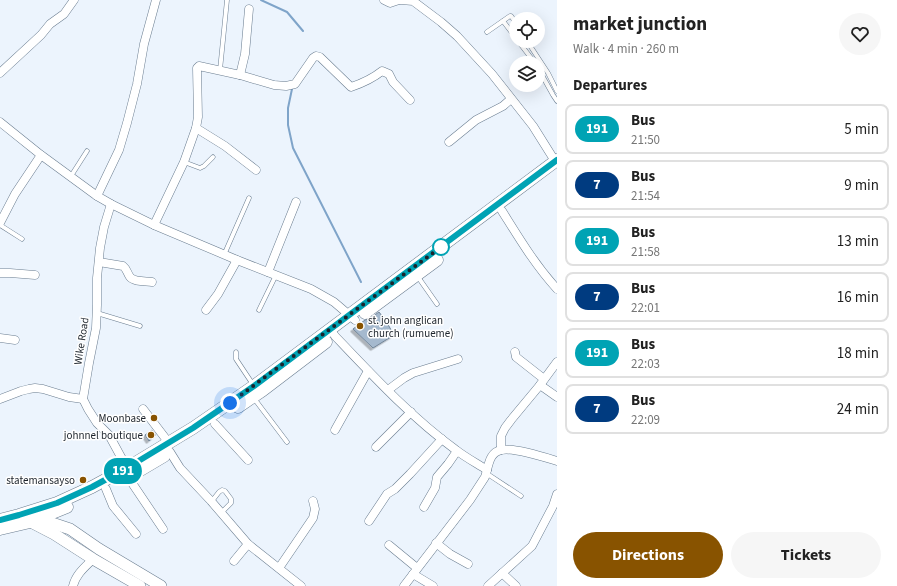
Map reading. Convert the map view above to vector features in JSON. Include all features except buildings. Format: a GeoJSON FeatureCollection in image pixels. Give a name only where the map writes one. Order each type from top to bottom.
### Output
{"type":"FeatureCollection","features":[{"type":"Feature","properties":{"kind":"main road"},"geometry":{"type":"LineString","coordinates":[[352,318],[417,275],[502,211],[556,164]]}},
{"type":"Feature","properties":{"kind":"main road"},"geometry":{"type":"LineString","coordinates":[[63,505],[106,489],[128,473],[215,424],[253,391],[556,164]]}},
{"type":"Feature","properties":{"kind":"main road"},"geometry":{"type":"LineString","coordinates":[[170,448],[219,411],[253,391]]}},
{"type":"Feature","properties":{"kind":"main road"},"geometry":{"type":"LineString","coordinates":[[0,529],[30,522],[44,516],[92,487],[128,473]]}},
{"type":"Feature","properties":{"kind":"main road"},"geometry":{"type":"LineString","coordinates":[[0,520],[19,515],[44,516]]}},
{"type":"Feature","properties":{"kind":"street"},"geometry":{"type":"LineString","coordinates":[[0,73],[41,35],[50,24],[64,14],[74,0]]}},
{"type":"Feature","properties":{"kind":"street"},"geometry":{"type":"LineString","coordinates":[[97,196],[118,150],[127,123],[137,84],[144,44],[156,0]]}},
{"type":"Feature","properties":{"kind":"street"},"geometry":{"type":"LineString","coordinates":[[384,0],[390,4],[400,0],[413,1],[457,36],[492,74],[533,126],[556,164]]}},
{"type":"Feature","properties":{"kind":"street"},"geometry":{"type":"LineString","coordinates":[[240,75],[245,54],[249,9]]}},
{"type":"Feature","properties":{"kind":"street"},"geometry":{"type":"LineString","coordinates":[[154,225],[184,162],[196,128],[198,117],[198,67],[240,75],[274,85],[286,86],[295,84],[316,56],[320,57],[351,87],[373,78],[382,71],[389,74],[393,82],[410,100]]}},
{"type":"Feature","properties":{"kind":"street"},"geometry":{"type":"LineString","coordinates":[[448,142],[476,120],[502,106],[511,99]]}},
{"type":"Feature","properties":{"kind":"street"},"geometry":{"type":"LineString","coordinates":[[0,122],[41,155],[97,196],[111,204],[154,225],[224,255],[311,289],[334,302],[352,318]]}},
{"type":"Feature","properties":{"kind":"street"},"geometry":{"type":"LineString","coordinates":[[196,128],[225,146],[256,170]]}},
{"type":"Feature","properties":{"kind":"street"},"geometry":{"type":"LineString","coordinates":[[0,224],[14,194],[41,155]]}},
{"type":"Feature","properties":{"kind":"street"},"geometry":{"type":"LineString","coordinates":[[272,274],[296,202]]}},
{"type":"Feature","properties":{"kind":"street","name":"Wike Road"},"geometry":{"type":"LineString","coordinates":[[83,399],[96,328],[97,278],[100,248],[111,204]]}},
{"type":"Feature","properties":{"kind":"street"},"geometry":{"type":"LineString","coordinates":[[502,211],[531,256],[557,289]]}},
{"type":"Feature","properties":{"kind":"street"},"geometry":{"type":"LineString","coordinates":[[206,310],[218,294],[237,260]]}},
{"type":"Feature","properties":{"kind":"street"},"geometry":{"type":"LineString","coordinates":[[99,262],[123,266],[126,268],[130,277],[134,280],[152,282]]}},
{"type":"Feature","properties":{"kind":"street"},"geometry":{"type":"LineString","coordinates":[[0,273],[10,272],[35,275]]}},
{"type":"Feature","properties":{"kind":"street"},"geometry":{"type":"LineString","coordinates":[[332,333],[368,371],[411,412],[457,451],[486,471]]}},
{"type":"Feature","properties":{"kind":"street"},"geometry":{"type":"LineString","coordinates":[[0,338],[15,340]]}},
{"type":"Feature","properties":{"kind":"street"},"geometry":{"type":"LineString","coordinates":[[515,352],[516,357],[557,398]]}},
{"type":"Feature","properties":{"kind":"street"},"geometry":{"type":"LineString","coordinates":[[388,390],[413,373],[458,359]]}},
{"type":"Feature","properties":{"kind":"street"},"geometry":{"type":"LineString","coordinates":[[501,450],[501,436],[505,428],[557,362]]}},
{"type":"Feature","properties":{"kind":"street"},"geometry":{"type":"LineString","coordinates":[[335,430],[368,371]]}},
{"type":"Feature","properties":{"kind":"street"},"geometry":{"type":"LineString","coordinates":[[0,399],[21,391],[35,388],[83,399],[97,423],[109,436],[128,473],[162,529]]}},
{"type":"Feature","properties":{"kind":"street"},"geometry":{"type":"LineString","coordinates":[[143,409],[170,448],[180,468],[248,544],[301,586]]}},
{"type":"Feature","properties":{"kind":"street"},"geometry":{"type":"LineString","coordinates":[[376,447],[411,412]]}},
{"type":"Feature","properties":{"kind":"street"},"geometry":{"type":"LineString","coordinates":[[215,424],[248,460]]}},
{"type":"Feature","properties":{"kind":"street"},"geometry":{"type":"LineString","coordinates":[[369,521],[387,494],[395,489],[405,479],[442,439]]}},
{"type":"Feature","properties":{"kind":"street"},"geometry":{"type":"LineString","coordinates":[[404,586],[470,500],[485,477],[489,460],[493,455],[501,450],[513,450],[557,461]]}},
{"type":"Feature","properties":{"kind":"street"},"geometry":{"type":"LineString","coordinates":[[424,507],[435,488],[437,476],[457,451]]}},
{"type":"Feature","properties":{"kind":"street"},"geometry":{"type":"LineString","coordinates":[[106,489],[113,506],[136,534]]}},
{"type":"Feature","properties":{"kind":"street"},"geometry":{"type":"LineString","coordinates":[[488,586],[532,546],[553,506],[557,494]]}},
{"type":"Feature","properties":{"kind":"street"},"geometry":{"type":"LineString","coordinates":[[279,568],[313,518],[315,508],[313,501]]}},
{"type":"Feature","properties":{"kind":"street"},"geometry":{"type":"LineString","coordinates":[[63,505],[65,519],[70,529]]}},
{"type":"Feature","properties":{"kind":"street"},"geometry":{"type":"LineString","coordinates":[[19,515],[54,534],[93,559],[140,586]]}},
{"type":"Feature","properties":{"kind":"street"},"geometry":{"type":"LineString","coordinates":[[44,516],[59,526],[70,529],[99,549],[161,586]]}},
{"type":"Feature","properties":{"kind":"street"},"geometry":{"type":"LineString","coordinates":[[44,516],[54,534]]}},
{"type":"Feature","properties":{"kind":"street"},"geometry":{"type":"LineString","coordinates":[[436,543],[450,554],[468,564]]}},
{"type":"Feature","properties":{"kind":"street"},"geometry":{"type":"LineString","coordinates":[[234,561],[248,544]]}},
{"type":"Feature","properties":{"kind":"street"},"geometry":{"type":"LineString","coordinates":[[389,545],[415,571],[433,586]]}},
{"type":"Feature","properties":{"kind":"street"},"geometry":{"type":"LineString","coordinates":[[73,586],[80,572],[93,559]]}},
{"type":"Feature","properties":{"kind":"street"},"geometry":{"type":"LineString","coordinates":[[502,573],[516,586]]}},
{"type":"Feature","properties":{"kind":"lane"},"geometry":{"type":"LineString","coordinates":[[220,71],[227,0]]}},
{"type":"Feature","properties":{"kind":"lane"},"geometry":{"type":"LineString","coordinates":[[487,32],[509,17]]}},
{"type":"Feature","properties":{"kind":"lane"},"geometry":{"type":"LineString","coordinates":[[503,21],[509,29]]}},
{"type":"Feature","properties":{"kind":"lane"},"geometry":{"type":"LineString","coordinates":[[523,48],[530,56]]}},
{"type":"Feature","properties":{"kind":"lane"},"geometry":{"type":"LineString","coordinates":[[532,48],[557,91]]}},
{"type":"Feature","properties":{"kind":"lane"},"geometry":{"type":"LineString","coordinates":[[545,81],[557,101]]}},
{"type":"Feature","properties":{"kind":"lane"},"geometry":{"type":"LineString","coordinates":[[71,176],[87,151]]}},
{"type":"Feature","properties":{"kind":"lane"},"geometry":{"type":"LineString","coordinates":[[184,162],[200,168],[204,166],[213,156]]}},
{"type":"Feature","properties":{"kind":"lane"},"geometry":{"type":"LineString","coordinates":[[224,255],[248,198]]}},
{"type":"Feature","properties":{"kind":"lane"},"geometry":{"type":"LineString","coordinates":[[0,224],[22,239]]}},
{"type":"Feature","properties":{"kind":"lane"},"geometry":{"type":"LineString","coordinates":[[259,310],[272,274]]}},
{"type":"Feature","properties":{"kind":"lane"},"geometry":{"type":"LineString","coordinates":[[417,275],[436,304]]}},
{"type":"Feature","properties":{"kind":"lane"},"geometry":{"type":"LineString","coordinates":[[97,313],[140,326]]}},
{"type":"Feature","properties":{"kind":"lane"},"geometry":{"type":"LineString","coordinates":[[236,352],[236,359],[253,391],[287,442]]}},
{"type":"Feature","properties":{"kind":"lane"},"geometry":{"type":"LineString","coordinates":[[486,471],[520,496]]}},
{"type":"Feature","properties":{"kind":"lane"},"geometry":{"type":"LineString","coordinates":[[211,501],[219,492],[222,490],[225,491],[231,499],[231,503],[221,513]]}},
{"type":"Feature","properties":{"kind":"waterway"},"geometry":{"type":"LineString","coordinates":[[261,0],[287,12],[303,31]]}},
{"type":"Feature","properties":{"kind":"waterway"},"geometry":{"type":"LineString","coordinates":[[292,89],[288,108],[288,125],[293,148],[361,282]]}},
{"type":"Feature","properties":{"kind":"bus line","name":"191"},"geometry":{"type":"LineString","coordinates":[[0,520],[57,503],[92,487],[127,468],[193,428],[254,386],[557,160]]}},
{"type":"Feature","properties":{"kind":"place","name":"st. john anglican church (rumueme)"},"geometry":{"type":"Point","coordinates":[360,326]}},
{"type":"Feature","properties":{"kind":"place","name":"Moonbase"},"geometry":{"type":"Point","coordinates":[154,418]}},
{"type":"Feature","properties":{"kind":"place","name":"johnnel boutique"},"geometry":{"type":"Point","coordinates":[151,435]}},
{"type":"Feature","properties":{"kind":"place","name":"statemansayso"},"geometry":{"type":"Point","coordinates":[83,480]}},
{"type":"Feature","properties":{"kind":"route"},"geometry":{"type":"LineString","coordinates":[[230,403],[441,247]]}}]}
